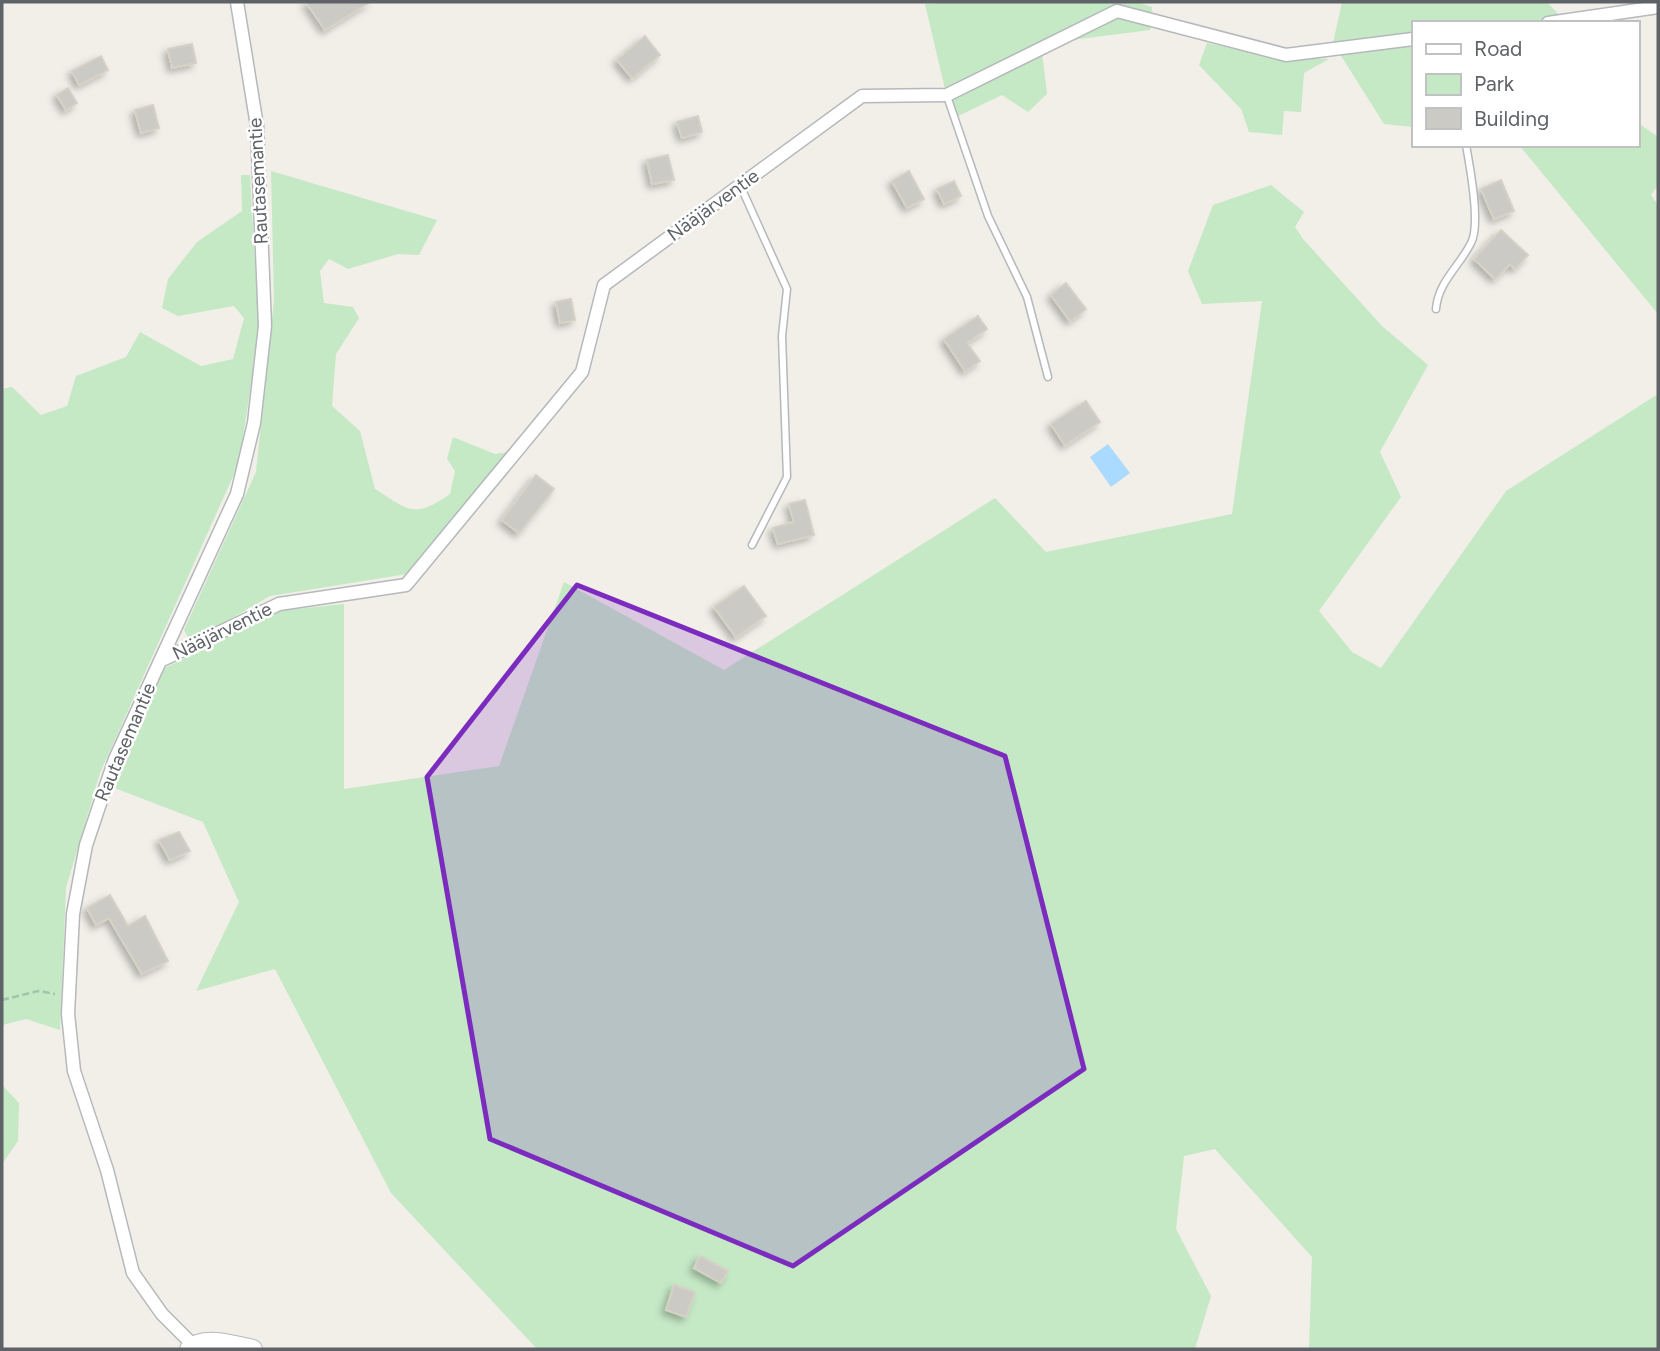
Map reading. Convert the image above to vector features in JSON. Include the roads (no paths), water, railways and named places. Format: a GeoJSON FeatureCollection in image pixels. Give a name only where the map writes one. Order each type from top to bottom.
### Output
{"type":"FeatureCollection","features":[{"type":"Feature","properties":{"kind":"street","name":"Rautasemantie"},"geometry":{"type":"LineString","coordinates":[[191,1347],[162,1314],[134,1273],[107,1170],[74,1071],[69,997],[73,914],[86,845],[115,759],[237,494],[254,423],[265,326],[257,126],[237,2]]}},
{"type":"Feature","properties":{"kind":"street"},"geometry":{"type":"LineString","coordinates":[[1562,21],[1658,7]]}},
{"type":"Feature","properties":{"kind":"street","name":"Nääjärventie"},"geometry":{"type":"LineString","coordinates":[[160,661],[279,604],[406,585],[582,372],[604,285],[862,96],[947,95],[1116,11],[1286,55],[1412,39]]}},
{"type":"Feature","properties":{"kind":"street"},"geometry":{"type":"LineString","coordinates":[[191,1347],[212,1342],[253,1349]]}},
{"type":"Feature","properties":{"kind":"lane"},"geometry":{"type":"LineString","coordinates":[[947,95],[988,216],[1027,297],[1048,377]]}},
{"type":"Feature","properties":{"kind":"lane"},"geometry":{"type":"LineString","coordinates":[[1436,309],[1437,292],[1473,240],[1474,193],[1466,147]]}},
{"type":"Feature","properties":{"kind":"lane"},"geometry":{"type":"LineString","coordinates":[[740,185],[787,289],[782,336],[787,477],[752,545]]}},
{"type":"Feature","properties":{"kind":"water"},"geometry":{"type":"Polygon","coordinates":[[[1108,444],[1130,473],[1111,487],[1090,457],[1108,444]]]}}]}
